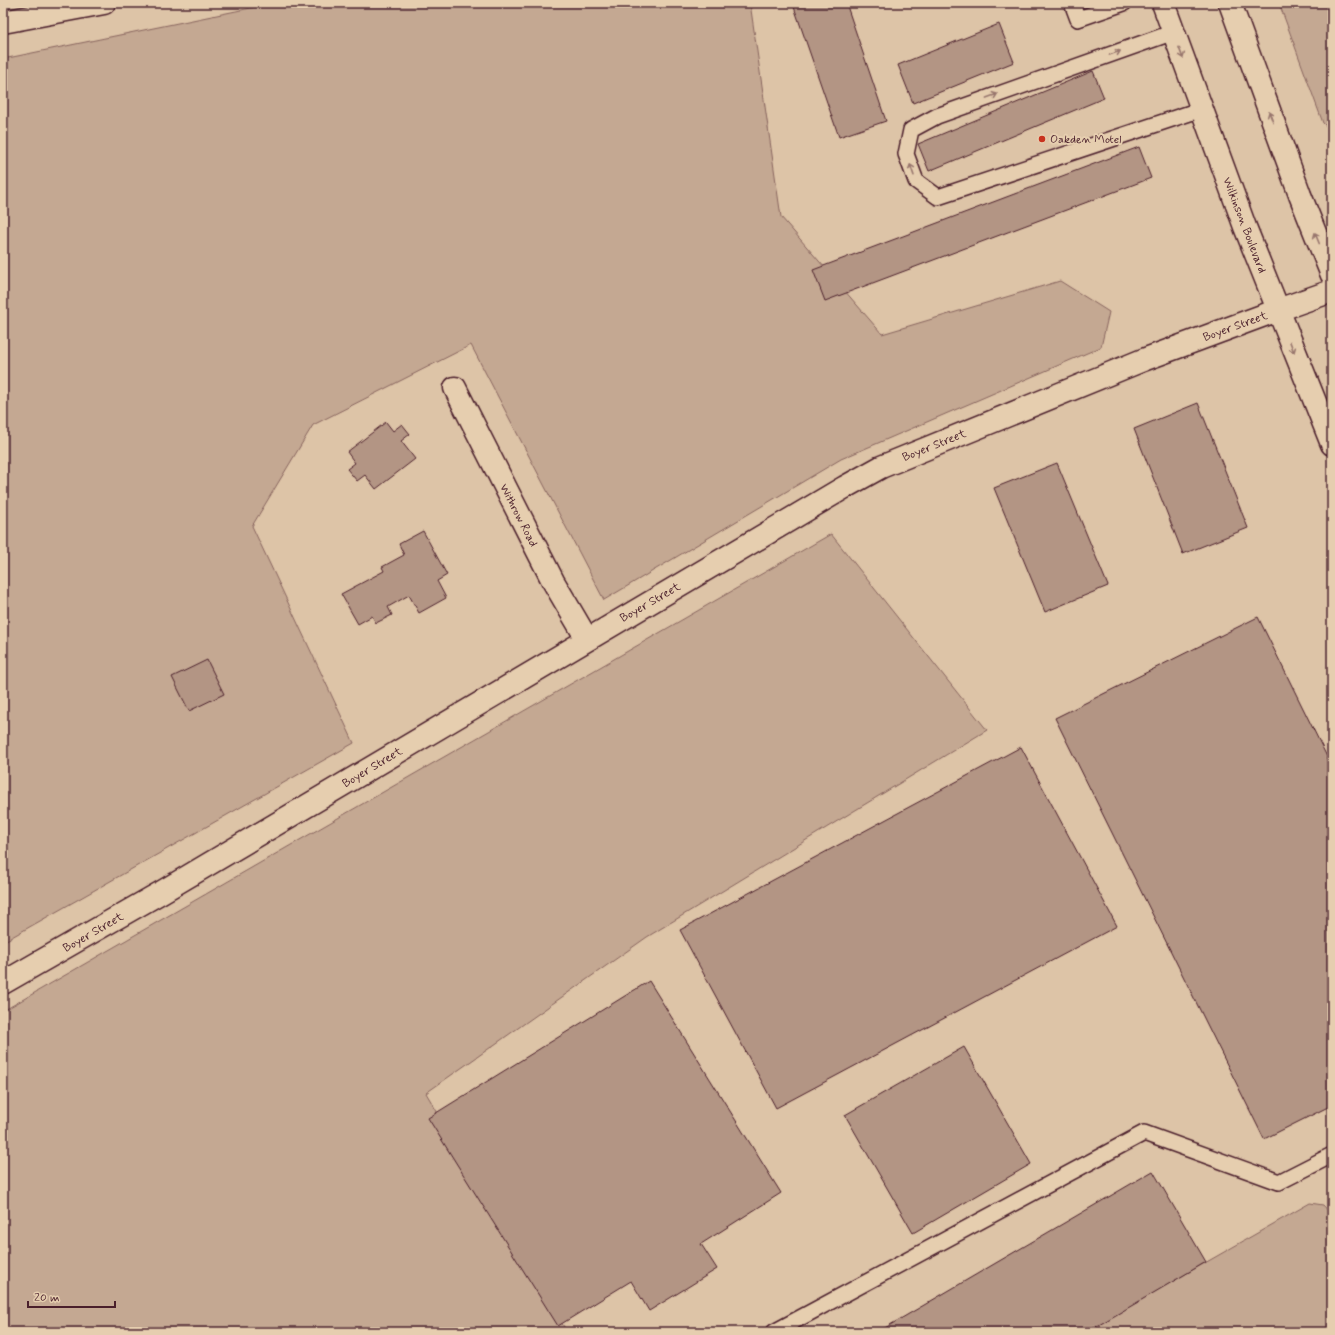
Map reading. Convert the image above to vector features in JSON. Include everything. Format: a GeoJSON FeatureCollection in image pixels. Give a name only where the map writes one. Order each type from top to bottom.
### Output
{"type":"FeatureCollection","features":[{"type":"Feature","properties":{"kind":"main road"},"geometry":{"type":"LineString","coordinates":[[3,22],[104,3]]}},
{"type":"Feature","properties":{"kind":"main road","name":"Wilkinson Boulevard"},"geometry":{"type":"LineString","coordinates":[[1163,3],[1278,310],[1332,444]]}},
{"type":"Feature","properties":{"kind":"main road"},"geometry":{"type":"LineString","coordinates":[[1230,3],[1300,195],[1332,274]]}},
{"type":"Feature","properties":{"kind":"main road","name":"Boyer Street"},"geometry":{"type":"LineString","coordinates":[[3,983],[167,889],[587,639],[880,467],[1143,360],[1332,291]]}},
{"type":"Feature","properties":{"kind":"main road","name":"Withrow Road"},"geometry":{"type":"LineString","coordinates":[[455,388],[553,581],[587,639]]}},
{"type":"Feature","properties":{"kind":"lane"},"geometry":{"type":"LineString","coordinates":[[1072,3],[1078,19],[1124,3]]}},
{"type":"Feature","properties":{"kind":"lane"},"geometry":{"type":"LineString","coordinates":[[1174,32],[937,116],[911,130],[906,154],[916,181],[938,197],[1202,109]]}},
{"type":"Feature","properties":{"kind":"lane"},"geometry":{"type":"LineString","coordinates":[[774,1332],[1144,1133],[1279,1182],[1332,1155]]}},
{"type":"Feature","properties":{"kind":"shaded area"},"geometry":{"type":"Polygon","coordinates":[[[275,3],[750,3],[781,217],[882,334],[1060,281],[1109,312],[1101,347],[841,459],[604,600],[471,345],[313,425],[252,526],[354,743],[3,942],[3,59],[275,3]]]}},
{"type":"Feature","properties":{"kind":"shaded area"},"geometry":{"type":"Polygon","coordinates":[[[1279,3],[1332,3],[1332,132],[1323,123],[1279,3]]]}},
{"type":"Feature","properties":{"kind":"shaded area"},"geometry":{"type":"Polygon","coordinates":[[[831,534],[987,730],[647,937],[426,1093],[567,1332],[3,1332],[3,1011],[831,534]]]}},
{"type":"Feature","properties":{"kind":"shaded area"},"geometry":{"type":"Polygon","coordinates":[[[1310,1203],[1323,1205],[1332,1215],[1332,1332],[1084,1332],[1310,1203]]]}},
{"type":"Feature","properties":{"kind":"building"},"geometry":{"type":"Polygon","coordinates":[[[804,3],[846,3],[886,121],[839,137],[794,7],[804,3]]]}},
{"type":"Feature","properties":{"kind":"building"},"geometry":{"type":"Polygon","coordinates":[[[999,24],[1014,62],[913,103],[898,65],[999,24]]]}},
{"type":"Feature","properties":{"kind":"building"},"geometry":{"type":"Polygon","coordinates":[[[1093,71],[1104,98],[929,171],[918,144],[1093,71]]]}},
{"type":"Feature","properties":{"kind":"building"},"geometry":{"type":"Polygon","coordinates":[[[1139,147],[1151,178],[825,301],[813,270],[1139,147]]]}},
{"type":"Feature","properties":{"kind":"building"},"geometry":{"type":"Polygon","coordinates":[[[1198,403],[1248,528],[1183,554],[1134,429],[1198,403]]]}},
{"type":"Feature","properties":{"kind":"building"},"geometry":{"type":"Polygon","coordinates":[[[386,422],[393,431],[402,424],[410,434],[401,441],[415,459],[376,489],[365,475],[357,481],[347,469],[355,463],[347,452],[386,422]]]}},
{"type":"Feature","properties":{"kind":"building"},"geometry":{"type":"Polygon","coordinates":[[[1057,463],[1108,586],[1045,612],[994,488],[1057,463]]]}},
{"type":"Feature","properties":{"kind":"building"},"geometry":{"type":"Polygon","coordinates":[[[423,531],[447,575],[437,581],[446,598],[419,613],[409,595],[388,607],[392,615],[376,623],[372,616],[358,624],[341,594],[384,571],[382,567],[404,555],[399,544],[423,531]]]}},
{"type":"Feature","properties":{"kind":"building"},"geometry":{"type":"Polygon","coordinates":[[[1258,617],[1332,767],[1332,1105],[1264,1139],[1055,718],[1258,617]]]}},
{"type":"Feature","properties":{"kind":"building"},"geometry":{"type":"Polygon","coordinates":[[[207,660],[224,694],[189,711],[172,677],[207,660]]]}},
{"type":"Feature","properties":{"kind":"building"},"geometry":{"type":"Polygon","coordinates":[[[1021,747],[1117,926],[776,1108],[680,930],[1021,747]]]}},
{"type":"Feature","properties":{"kind":"building"},"geometry":{"type":"Polygon","coordinates":[[[649,981],[781,1193],[701,1244],[717,1269],[649,1311],[631,1281],[558,1326],[428,1118],[649,981]]]}},
{"type":"Feature","properties":{"kind":"building"},"geometry":{"type":"Polygon","coordinates":[[[964,1047],[1031,1164],[913,1233],[845,1115],[964,1047]]]}},
{"type":"Feature","properties":{"kind":"building"},"geometry":{"type":"Polygon","coordinates":[[[1153,1171],[1206,1262],[1087,1332],[878,1332],[1153,1171]]]}},
{"type":"Feature","properties":{"kind":"place","name":"Oakden Motel"},"geometry":{"type":"Point","coordinates":[1042,139]}}]}
